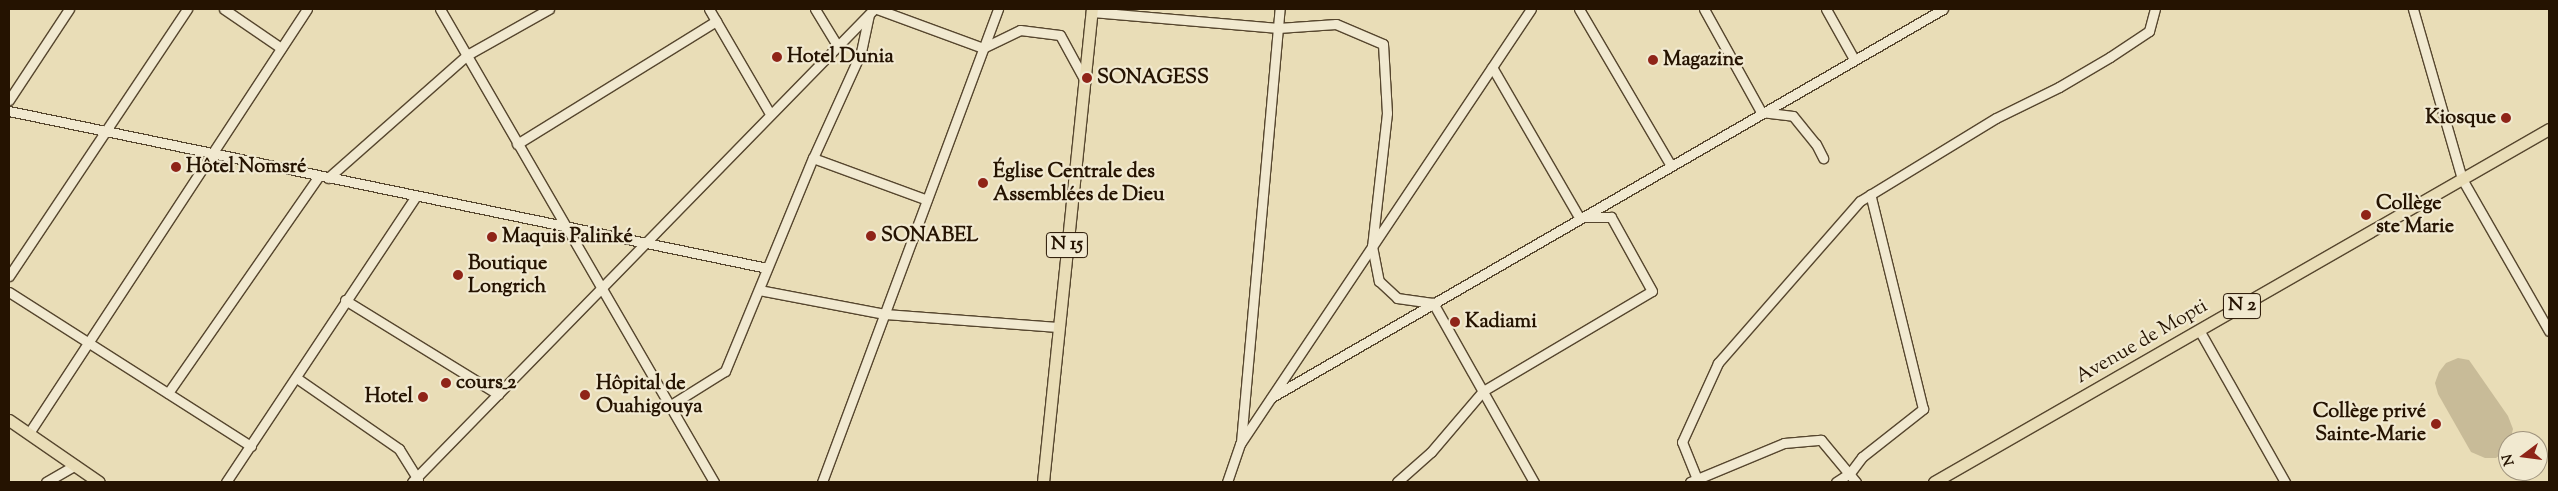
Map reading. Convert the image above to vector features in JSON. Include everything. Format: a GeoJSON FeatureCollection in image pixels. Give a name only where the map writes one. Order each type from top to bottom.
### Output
{"type":"FeatureCollection","features":[{"type":"Feature","properties":{"kind":"main road","name":"N 15"},"geometry":{"type":"LineString","coordinates":[[1042,482],[1092,11]]}},
{"type":"Feature","properties":{"kind":"main road","name":"Avenue de Mopti"},"geometry":{"type":"LineString","coordinates":[[1934,482],[2549,129]]}},
{"type":"Feature","properties":{"kind":"main road"},"geometry":{"type":"LineString","coordinates":[[9,420],[99,482]]}},
{"type":"Feature","properties":{"kind":"street"},"geometry":{"type":"LineString","coordinates":[[9,100],[68,9]]}},
{"type":"Feature","properties":{"kind":"street"},"geometry":{"type":"LineString","coordinates":[[9,276],[187,9]]}},
{"type":"Feature","properties":{"kind":"street"},"geometry":{"type":"LineString","coordinates":[[224,9],[281,48]]}},
{"type":"Feature","properties":{"kind":"street"},"geometry":{"type":"LineString","coordinates":[[29,433],[307,9]]}},
{"type":"Feature","properties":{"kind":"street"},"geometry":{"type":"LineString","coordinates":[[440,9],[714,482]]}},
{"type":"Feature","properties":{"kind":"street"},"geometry":{"type":"LineString","coordinates":[[168,393],[323,177],[467,55],[548,9]]}},
{"type":"Feature","properties":{"kind":"street"},"geometry":{"type":"LineString","coordinates":[[709,9],[770,114]]}},
{"type":"Feature","properties":{"kind":"street"},"geometry":{"type":"LineString","coordinates":[[815,9],[837,46]]}},
{"type":"Feature","properties":{"kind":"street"},"geometry":{"type":"LineString","coordinates":[[822,482],[998,9]]}},
{"type":"Feature","properties":{"kind":"street"},"geometry":{"type":"LineString","coordinates":[[1227,482],[1240,444],[1280,9]]}},
{"type":"Feature","properties":{"kind":"street"},"geometry":{"type":"LineString","coordinates":[[1240,444],[1531,9]]}},
{"type":"Feature","properties":{"kind":"street"},"geometry":{"type":"LineString","coordinates":[[1579,9],[1670,164]]}},
{"type":"Feature","properties":{"kind":"street"},"geometry":{"type":"LineString","coordinates":[[1704,9],[1761,112]]}},
{"type":"Feature","properties":{"kind":"street"},"geometry":{"type":"LineString","coordinates":[[1826,9],[1854,59]]}},
{"type":"Feature","properties":{"kind":"street"},"geometry":{"type":"LineString","coordinates":[[1272,397],[1670,164],[1943,9]]}},
{"type":"Feature","properties":{"kind":"street"},"geometry":{"type":"LineString","coordinates":[[1856,482],[1821,440],[1784,443],[1694,481],[1682,442],[1718,363],[1750,330],[1817,247],[1870,194],[1996,118],[2060,87],[2110,57],[2149,31],[2155,9]]}},
{"type":"Feature","properties":{"kind":"street"},"geometry":{"type":"LineString","coordinates":[[2413,9],[2462,179],[2549,331]]}},
{"type":"Feature","properties":{"kind":"street"},"geometry":{"type":"LineString","coordinates":[[298,379],[399,449],[416,481],[600,288],[873,11]]}},
{"type":"Feature","properties":{"kind":"street"},"geometry":{"type":"LineString","coordinates":[[873,11],[983,48],[1020,30],[1060,35],[1084,79]]}},
{"type":"Feature","properties":{"kind":"street"},"geometry":{"type":"LineString","coordinates":[[669,406],[725,371],[813,158],[861,52],[873,11]]}},
{"type":"Feature","properties":{"kind":"street"},"geometry":{"type":"LineString","coordinates":[[1092,11],[1278,28],[1336,24],[1383,44],[1387,113],[1372,246],[1379,281],[1396,298],[1433,303]]}},
{"type":"Feature","properties":{"kind":"street"},"geometry":{"type":"LineString","coordinates":[[517,144],[716,21]]}},
{"type":"Feature","properties":{"kind":"street"},"geometry":{"type":"LineString","coordinates":[[1492,67],[1579,217]]}},
{"type":"Feature","properties":{"kind":"street"},"geometry":{"type":"LineString","coordinates":[[9,111],[767,268]]}},
{"type":"Feature","properties":{"kind":"street"},"geometry":{"type":"LineString","coordinates":[[1761,112],[1793,116],[1816,144],[1823,158]]}},
{"type":"Feature","properties":{"kind":"street"},"geometry":{"type":"LineString","coordinates":[[813,158],[927,200]]}},
{"type":"Feature","properties":{"kind":"street"},"geometry":{"type":"LineString","coordinates":[[1836,482],[1850,473],[1862,457],[1923,409],[1870,194]]}},
{"type":"Feature","properties":{"kind":"street"},"geometry":{"type":"LineString","coordinates":[[226,482],[298,379],[345,300],[416,196]]}},
{"type":"Feature","properties":{"kind":"street"},"geometry":{"type":"LineString","coordinates":[[1397,482],[1431,452],[1483,391],[1652,291],[1611,217],[1579,217]]}},
{"type":"Feature","properties":{"kind":"street"},"geometry":{"type":"LineString","coordinates":[[759,290],[885,314],[1058,327]]}},
{"type":"Feature","properties":{"kind":"street"},"geometry":{"type":"LineString","coordinates":[[9,292],[88,345],[251,446]]}},
{"type":"Feature","properties":{"kind":"street"},"geometry":{"type":"LineString","coordinates":[[345,300],[498,394]]}},
{"type":"Feature","properties":{"kind":"street"},"geometry":{"type":"LineString","coordinates":[[1433,303],[1534,482]]}},
{"type":"Feature","properties":{"kind":"street"},"geometry":{"type":"LineString","coordinates":[[2199,330],[2285,482]]}},
{"type":"Feature","properties":{"kind":"street"},"geometry":{"type":"LineString","coordinates":[[46,482],[75,465]]}},
{"type":"Feature","properties":{"kind":"shaded area"},"geometry":{"type":"Polygon","coordinates":[[[2458,358],[2469,360],[2508,416],[2512,431],[2498,431],[2498,456],[2496,458],[2485,458],[2471,452],[2438,394],[2435,383],[2439,372],[2446,363],[2458,358]]]}},
{"type":"Feature","properties":{"kind":"place","name":"Hotel Dunia"},"geometry":{"type":"Point","coordinates":[777,57]}},
{"type":"Feature","properties":{"kind":"place","name":"Magazine"},"geometry":{"type":"Point","coordinates":[1653,60]}},
{"type":"Feature","properties":{"kind":"place","name":"SONAGESS"},"geometry":{"type":"Point","coordinates":[1087,78]}},
{"type":"Feature","properties":{"kind":"place","name":"Kiosque"},"geometry":{"type":"Point","coordinates":[2506,118]}},
{"type":"Feature","properties":{"kind":"place","name":"Hôtel Nomsré"},"geometry":{"type":"Point","coordinates":[176,167]}},
{"type":"Feature","properties":{"kind":"place","name":"Église Centrale des Assemblées de Dieu"},"geometry":{"type":"Point","coordinates":[983,183]}},
{"type":"Feature","properties":{"kind":"place","name":"Collège ste Marie"},"geometry":{"type":"Point","coordinates":[2366,215]}},
{"type":"Feature","properties":{"kind":"place","name":"SONABEL"},"geometry":{"type":"Point","coordinates":[871,236]}},
{"type":"Feature","properties":{"kind":"place","name":"Maquis Palinké"},"geometry":{"type":"Point","coordinates":[492,237]}},
{"type":"Feature","properties":{"kind":"place","name":"Boutique Longrich"},"geometry":{"type":"Point","coordinates":[458,275]}},
{"type":"Feature","properties":{"kind":"place","name":"Kadiami"},"geometry":{"type":"Point","coordinates":[1455,322]}},
{"type":"Feature","properties":{"kind":"place","name":"cours_2"},"geometry":{"type":"Point","coordinates":[446,383]}},
{"type":"Feature","properties":{"kind":"place","name":"Hôpital de Ouahigouya"},"geometry":{"type":"Point","coordinates":[585,395]}},
{"type":"Feature","properties":{"kind":"place","name":"Hotel"},"geometry":{"type":"Point","coordinates":[423,397]}},
{"type":"Feature","properties":{"kind":"place","name":"Collège privé Sainte-Marie"},"geometry":{"type":"Point","coordinates":[2436,424]}}]}
